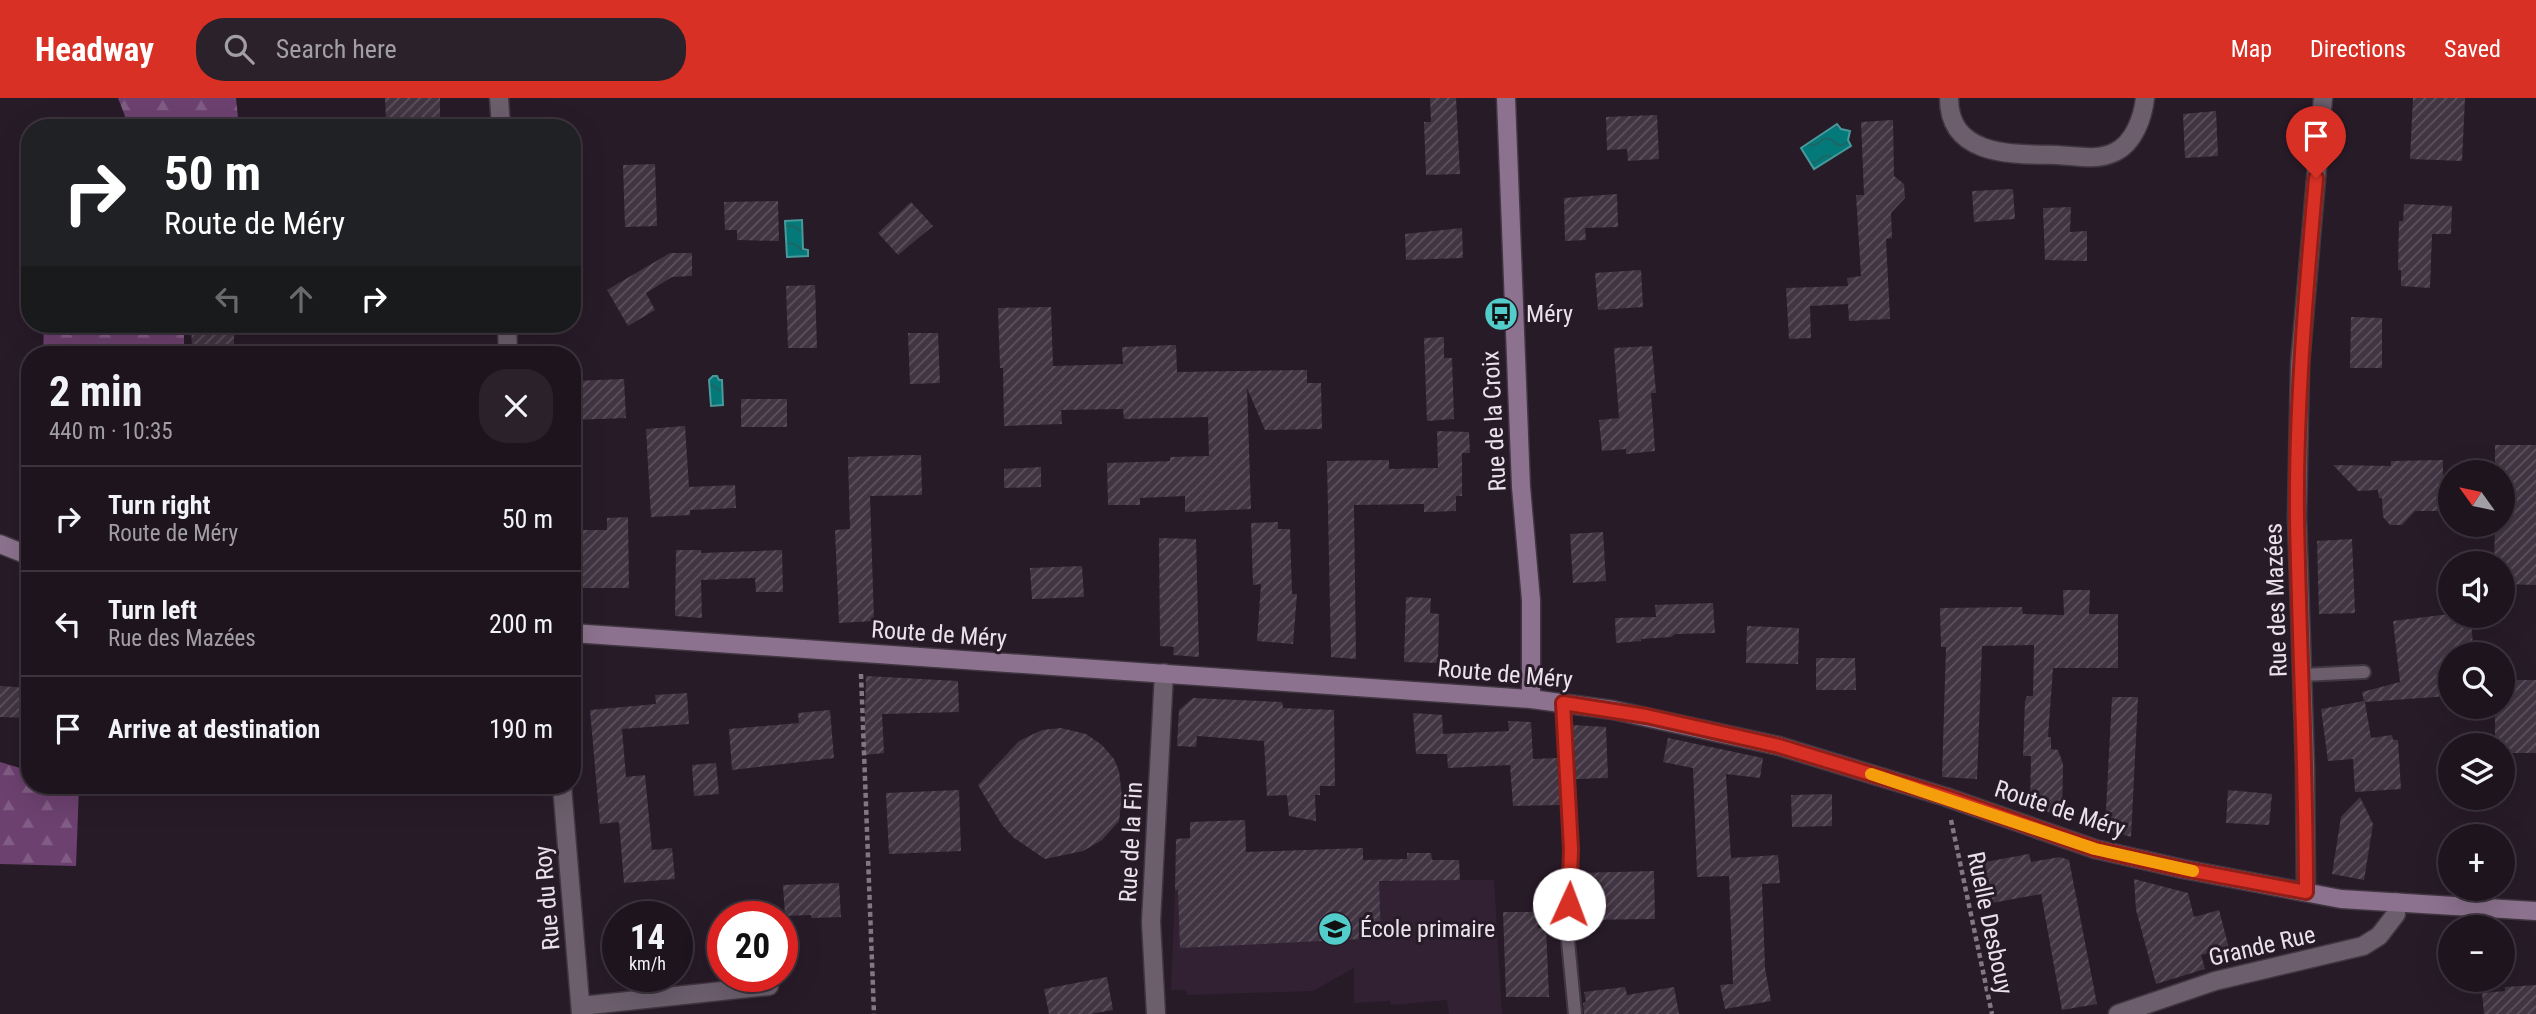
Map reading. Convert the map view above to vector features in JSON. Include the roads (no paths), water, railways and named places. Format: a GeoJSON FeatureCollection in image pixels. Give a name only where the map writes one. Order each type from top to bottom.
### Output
{"type":"FeatureCollection","features":[{"type":"Feature","properties":{"kind":"main road","name":"Rue de la Croix"},"geometry":{"type":"LineString","coordinates":[[1506,98],[1521,487],[1531,600],[1531,699]]}},
{"type":"Feature","properties":{"kind":"main road"},"geometry":{"type":"LineString","coordinates":[[0,544],[21,552]]}},
{"type":"Feature","properties":{"kind":"main road","name":"Route de Méry"},"geometry":{"type":"LineString","coordinates":[[581,634],[1563,703],[1646,716],[1779,746],[1946,797],[2095,849],[2172,867],[2341,899],[2536,911]]}},
{"type":"Feature","properties":{"kind":"street"},"geometry":{"type":"LineString","coordinates":[[499,98],[500,119]]}},
{"type":"Feature","properties":{"kind":"street"},"geometry":{"type":"LineString","coordinates":[[1949,98],[1954,122],[1963,136],[1993,152],[2097,158],[2117,152],[2130,140],[2138,125],[2146,98]]}},
{"type":"Feature","properties":{"kind":"street","name":"Rue des Mazées"},"geometry":{"type":"LineString","coordinates":[[2306,892],[2297,516],[2300,364],[2323,98]]}},
{"type":"Feature","properties":{"kind":"street","name":"Rue de la Fin"},"geometry":{"type":"LineString","coordinates":[[1156,1014],[1151,922],[1164,673]]}},
{"type":"Feature","properties":{"kind":"street","name":"Rue du Roy"},"geometry":{"type":"LineString","coordinates":[[563,794],[581,1010],[722,992]]}},
{"type":"Feature","properties":{"kind":"street","name":"Grande Rue"},"geometry":{"type":"LineString","coordinates":[[2118,1014],[2215,981],[2364,946],[2379,936],[2396,914],[2396,902]]}},
{"type":"Feature","properties":{"kind":"lane"},"geometry":{"type":"LineString","coordinates":[[2302,675],[2364,672]]}},
{"type":"Feature","properties":{"kind":"lane"},"geometry":{"type":"LineString","coordinates":[[1563,703],[1571,849],[1567,931],[1574,1014]]}},
{"type":"Feature","properties":{"kind":"water"},"geometry":{"type":"Polygon","coordinates":[[[1837,124],[1841,129],[1850,131],[1848,140],[1851,146],[1814,169],[1801,148],[1837,124]]]}},
{"type":"Feature","properties":{"kind":"water"},"geometry":{"type":"Polygon","coordinates":[[[802,220],[803,249],[808,250],[808,256],[787,257],[785,221],[802,220]]]}},
{"type":"Feature","properties":{"kind":"water"},"geometry":{"type":"Polygon","coordinates":[[[713,376],[722,380],[723,405],[711,406],[709,380],[713,376]]]}},
{"type":"Feature","properties":{"kind":"place","name":"Méry"},"geometry":{"type":"Point","coordinates":[1501,314]}},
{"type":"Feature","properties":{"kind":"place","name":"École primaire"},"geometry":{"type":"Point","coordinates":[1335,929]}}]}
